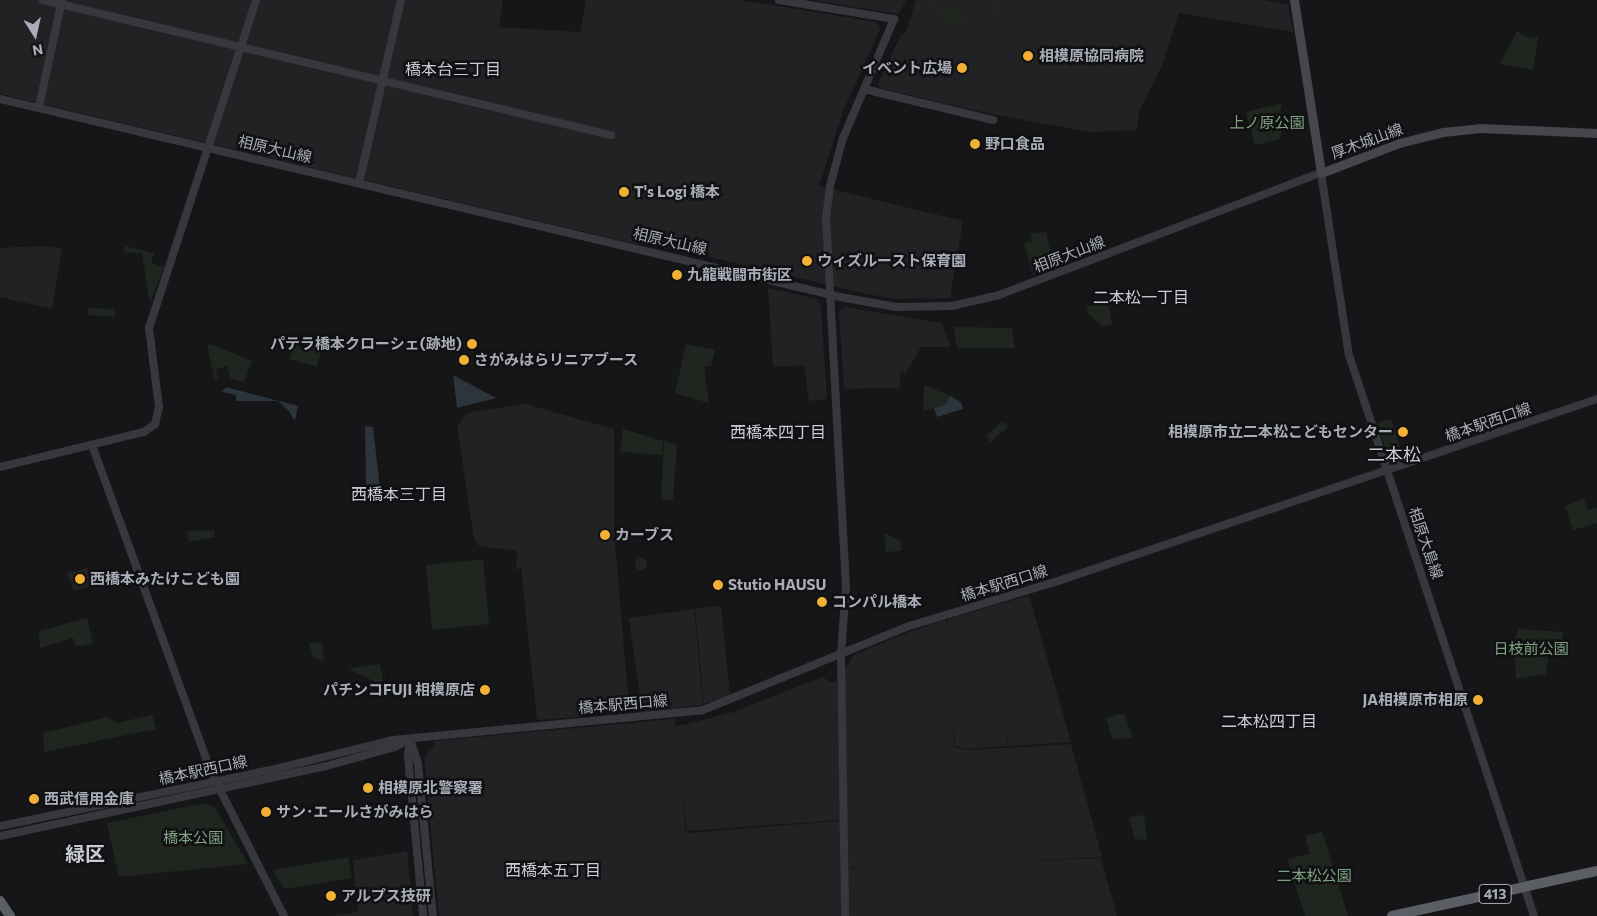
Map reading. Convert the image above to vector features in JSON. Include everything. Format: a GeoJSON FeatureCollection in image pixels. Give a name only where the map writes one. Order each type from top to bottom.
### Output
{"type":"FeatureCollection","features":[{"type":"Feature","properties":{"kind":"highway","name":"413"},"geometry":{"type":"LineString","coordinates":[[1392,916],[1597,871]]}},
{"type":"Feature","properties":{"kind":"highway"},"geometry":{"type":"LineString","coordinates":[[0,901],[10,916]]}},
{"type":"Feature","properties":{"kind":"highway"},"geometry":{"type":"LineString","coordinates":[[0,908],[4,916]]}},
{"type":"Feature","properties":{"kind":"main road","name":"厚木城山線"},"geometry":{"type":"LineString","coordinates":[[1294,0],[1321,173],[1399,143],[1443,132],[1480,128],[1597,133]]}},
{"type":"Feature","properties":{"kind":"street"},"geometry":{"type":"LineString","coordinates":[[43,0],[62,2],[240,47],[611,135]]}},
{"type":"Feature","properties":{"kind":"street"},"geometry":{"type":"LineString","coordinates":[[0,467],[144,432],[157,420],[159,407],[149,328],[256,0]]}},
{"type":"Feature","properties":{"kind":"street"},"geometry":{"type":"LineString","coordinates":[[359,183],[402,0]]}},
{"type":"Feature","properties":{"kind":"street"},"geometry":{"type":"LineString","coordinates":[[779,0],[894,19],[843,138],[830,186],[825,228],[828,294],[842,465],[846,587],[841,654],[845,916]]}},
{"type":"Feature","properties":{"kind":"street"},"geometry":{"type":"LineString","coordinates":[[39,107],[62,2]]}},
{"type":"Feature","properties":{"kind":"street"},"geometry":{"type":"LineString","coordinates":[[864,89],[993,120]]}},
{"type":"Feature","properties":{"kind":"street","name":"相原大山線"},"geometry":{"type":"LineString","coordinates":[[0,99],[828,294],[896,307],[934,307],[972,302],[1032,283],[1321,173]]}},
{"type":"Feature","properties":{"kind":"street","name":"相原大島線"},"geometry":{"type":"LineString","coordinates":[[1321,173],[1347,348],[1534,916]]}},
{"type":"Feature","properties":{"kind":"street","name":"橋本駅西口線"},"geometry":{"type":"LineString","coordinates":[[0,826],[215,782],[393,740],[695,711],[728,702],[909,626],[1031,590],[1597,399]]}},
{"type":"Feature","properties":{"kind":"street"},"geometry":{"type":"LineString","coordinates":[[92,445],[215,782],[284,916]]}},
{"type":"Feature","properties":{"kind":"street"},"geometry":{"type":"LineString","coordinates":[[410,739],[408,756],[423,916]]}},
{"type":"Feature","properties":{"kind":"street"},"geometry":{"type":"LineString","coordinates":[[410,739],[418,764],[433,916]]}},
{"type":"Feature","properties":{"kind":"street","name":"橋本駅西口線"},"geometry":{"type":"LineString","coordinates":[[0,836],[219,790],[362,757],[395,747],[410,739]]}},
{"type":"Feature","properties":{"kind":"shaded area"},"geometry":{"type":"Polygon","coordinates":[[[0,0],[503,0],[499,27],[580,32],[586,0],[740,0],[876,22],[880,29],[843,111],[819,186],[963,221],[950,298],[896,299],[867,294],[641,241],[636,244],[0,94],[0,0]]]}},
{"type":"Feature","properties":{"kind":"shaded area"},"geometry":{"type":"Polygon","coordinates":[[[811,0],[906,0],[899,14],[811,0]]]}},
{"type":"Feature","properties":{"kind":"shaded area","name":"相模原協同病院"},"geometry":{"type":"Polygon","coordinates":[[[916,0],[1264,0],[1288,5],[1294,32],[1179,13],[1162,66],[1139,112],[1137,130],[1089,132],[986,113],[880,88],[878,84],[901,35],[906,32],[916,0]]]}},
{"type":"Feature","properties":{"kind":"shaded area"},"geometry":{"type":"Polygon","coordinates":[[[39,246],[62,248],[52,309],[0,297],[0,248],[39,246]]]}},
{"type":"Feature","properties":{"kind":"shaded area"},"geometry":{"type":"Polygon","coordinates":[[[768,288],[816,299],[821,307],[827,399],[809,401],[804,365],[773,367],[768,288]]]}},
{"type":"Feature","properties":{"kind":"shaded area"},"geometry":{"type":"Polygon","coordinates":[[[845,307],[942,323],[950,347],[921,347],[905,374],[901,371],[900,388],[844,389],[839,312],[845,307]]]}},
{"type":"Feature","properties":{"kind":"shaded area"},"geometry":{"type":"Polygon","coordinates":[[[453,375],[496,398],[457,408],[453,375]]]}},
{"type":"Feature","properties":{"kind":"shaded area"},"geometry":{"type":"Polygon","coordinates":[[[226,387],[298,406],[295,421],[288,410],[278,401],[236,401],[236,395],[222,392],[226,387]]]}},
{"type":"Feature","properties":{"kind":"shaded area"},"geometry":{"type":"Polygon","coordinates":[[[950,396],[961,402],[963,409],[937,417],[934,408],[946,404],[950,396]]]}},
{"type":"Feature","properties":{"kind":"shaded area"},"geometry":{"type":"Polygon","coordinates":[[[525,404],[614,429],[614,532],[629,706],[580,711],[580,717],[537,720],[521,568],[516,570],[517,551],[479,546],[474,539],[457,427],[462,418],[470,412],[525,404]]]}},
{"type":"Feature","properties":{"kind":"shaded area"},"geometry":{"type":"Polygon","coordinates":[[[365,426],[373,427],[380,489],[366,486],[365,426]]]}},
{"type":"Feature","properties":{"kind":"shaded area","name":"西橋本みたけこども園"},"geometry":{"type":"Polygon","coordinates":[[[88,568],[94,585],[74,591],[67,573],[88,568]]]}},
{"type":"Feature","properties":{"kind":"shaded area"},"geometry":{"type":"Polygon","coordinates":[[[1027,596],[1030,598],[1071,742],[1009,746],[1001,714],[1008,746],[966,749],[955,746],[953,714],[954,747],[966,750],[1071,744],[1102,857],[988,862],[1101,858],[1117,916],[848,916],[848,868],[867,867],[848,867],[845,669],[854,655],[911,631],[945,620],[948,624],[948,619],[1027,596]]]}},
{"type":"Feature","properties":{"kind":"shaded area"},"geometry":{"type":"Polygon","coordinates":[[[721,606],[730,696],[704,704],[695,608],[721,606]]]}},
{"type":"Feature","properties":{"kind":"shaded area"},"geometry":{"type":"Polygon","coordinates":[[[694,609],[703,705],[642,712],[629,618],[694,609]]]}},
{"type":"Feature","properties":{"kind":"shaded area"},"geometry":{"type":"Polygon","coordinates":[[[823,677],[830,682],[837,681],[840,820],[687,831],[682,792],[686,833],[840,821],[841,916],[439,916],[424,757],[435,746],[434,741],[675,719],[676,726],[733,712],[823,677]]]}},
{"type":"Feature","properties":{"kind":"shaded area"},"geometry":{"type":"Polygon","coordinates":[[[407,851],[413,916],[330,916],[358,912],[353,860],[407,851]]]}},
{"type":"Feature","properties":{"kind":"green space"},"geometry":{"type":"Polygon","coordinates":[[[994,0],[1000,0],[993,31],[989,28],[992,23],[994,0]]]}},
{"type":"Feature","properties":{"kind":"green space"},"geometry":{"type":"Polygon","coordinates":[[[926,3],[962,10],[968,20],[961,26],[939,22],[941,11],[925,8],[926,3]]]}},
{"type":"Feature","properties":{"kind":"green space"},"geometry":{"type":"Polygon","coordinates":[[[1517,31],[1529,38],[1538,37],[1533,70],[1500,64],[1517,31]]]}},
{"type":"Feature","properties":{"kind":"green space","name":"上ノ原公園"},"geometry":{"type":"Polygon","coordinates":[[[1282,103],[1280,112],[1285,113],[1280,139],[1255,145],[1246,112],[1282,103]]]}},
{"type":"Feature","properties":{"kind":"green space"},"geometry":{"type":"Polygon","coordinates":[[[1046,232],[1054,266],[1033,275],[1024,243],[1032,241],[1031,233],[1046,232]]]}},
{"type":"Feature","properties":{"kind":"green space"},"geometry":{"type":"Polygon","coordinates":[[[125,246],[154,253],[151,263],[164,267],[150,303],[142,253],[124,252],[125,246]]]}},
{"type":"Feature","properties":{"kind":"green space"},"geometry":{"type":"Polygon","coordinates":[[[1108,302],[1112,324],[1102,327],[1088,313],[1087,306],[1108,302]]]}},
{"type":"Feature","properties":{"kind":"green space"},"geometry":{"type":"Polygon","coordinates":[[[88,308],[115,309],[115,317],[88,315],[88,308]]]}},
{"type":"Feature","properties":{"kind":"green space"},"geometry":{"type":"Polygon","coordinates":[[[953,327],[1012,328],[1015,348],[957,348],[953,327]]]}},
{"type":"Feature","properties":{"kind":"green space"},"geometry":{"type":"Polygon","coordinates":[[[299,337],[322,347],[317,367],[289,359],[299,337]]]}},
{"type":"Feature","properties":{"kind":"green space"},"geometry":{"type":"Polygon","coordinates":[[[210,344],[252,361],[244,382],[230,378],[227,366],[216,369],[218,381],[215,379],[207,347],[210,344]]]}},
{"type":"Feature","properties":{"kind":"green space"},"geometry":{"type":"Polygon","coordinates":[[[686,344],[715,350],[711,366],[704,367],[709,403],[675,393],[686,344]]]}},
{"type":"Feature","properties":{"kind":"green space"},"geometry":{"type":"Polygon","coordinates":[[[924,385],[950,396],[946,404],[923,411],[924,385]]]}},
{"type":"Feature","properties":{"kind":"green space"},"geometry":{"type":"Polygon","coordinates":[[[1391,419],[1404,459],[1390,464],[1377,423],[1391,419]]]}},
{"type":"Feature","properties":{"kind":"green space"},"geometry":{"type":"Polygon","coordinates":[[[1002,422],[1009,426],[989,443],[987,435],[1002,422]]]}},
{"type":"Feature","properties":{"kind":"green space"},"geometry":{"type":"Polygon","coordinates":[[[623,429],[663,441],[662,455],[620,452],[623,429]]]}},
{"type":"Feature","properties":{"kind":"green space"},"geometry":{"type":"Polygon","coordinates":[[[664,441],[677,445],[673,500],[661,499],[664,441]]]}},
{"type":"Feature","properties":{"kind":"green space"},"geometry":{"type":"Polygon","coordinates":[[[1584,499],[1588,510],[1597,508],[1597,523],[1573,530],[1565,506],[1584,499]]]}},
{"type":"Feature","properties":{"kind":"green space"},"geometry":{"type":"Polygon","coordinates":[[[214,530],[215,537],[189,542],[187,531],[214,530]]]}},
{"type":"Feature","properties":{"kind":"green space"},"geometry":{"type":"Polygon","coordinates":[[[884,533],[901,541],[901,551],[886,552],[884,533]]]}},
{"type":"Feature","properties":{"kind":"green space"},"geometry":{"type":"Polygon","coordinates":[[[639,558],[643,558],[647,564],[643,570],[639,570],[635,566],[635,562],[639,558]]]}},
{"type":"Feature","properties":{"kind":"green space"},"geometry":{"type":"Polygon","coordinates":[[[483,559],[489,624],[432,630],[426,565],[483,559]]]}},
{"type":"Feature","properties":{"kind":"green space"},"geometry":{"type":"Polygon","coordinates":[[[87,618],[93,643],[76,647],[73,638],[40,648],[39,631],[87,618]]]}},
{"type":"Feature","properties":{"kind":"green space","name":"日枝前公園"},"geometry":{"type":"Polygon","coordinates":[[[1518,629],[1563,632],[1562,640],[1550,639],[1546,674],[1516,679],[1514,643],[1518,629]]]}},
{"type":"Feature","properties":{"kind":"green space"},"geometry":{"type":"Polygon","coordinates":[[[322,642],[324,661],[313,657],[309,643],[322,642]]]}},
{"type":"Feature","properties":{"kind":"green space"},"geometry":{"type":"Polygon","coordinates":[[[380,664],[384,686],[350,668],[380,664]]]}},
{"type":"Feature","properties":{"kind":"green space"},"geometry":{"type":"Polygon","coordinates":[[[1124,713],[1133,738],[1112,739],[1106,718],[1124,713]]]}},
{"type":"Feature","properties":{"kind":"green space"},"geometry":{"type":"Polygon","coordinates":[[[152,715],[156,729],[44,752],[43,733],[107,717],[117,723],[152,715]]]}},
{"type":"Feature","properties":{"kind":"green space","name":"橋本公園"},"geometry":{"type":"Polygon","coordinates":[[[205,803],[215,808],[248,864],[119,877],[107,823],[205,803]]]}},
{"type":"Feature","properties":{"kind":"green space"},"geometry":{"type":"Polygon","coordinates":[[[1144,815],[1147,839],[1135,840],[1129,817],[1144,815]]]}},
{"type":"Feature","properties":{"kind":"green space","name":"二本松公園"},"geometry":{"type":"Polygon","coordinates":[[[1321,832],[1348,916],[1305,916],[1287,859],[1310,854],[1305,836],[1321,832]]]}},
{"type":"Feature","properties":{"kind":"green space"},"geometry":{"type":"Polygon","coordinates":[[[348,857],[352,878],[284,889],[273,870],[348,857]]]}},
{"type":"Feature","properties":{"kind":"place","name":"相模原協同病院"},"geometry":{"type":"Point","coordinates":[1028,56]}},
{"type":"Feature","properties":{"kind":"place","name":"イベント広場"},"geometry":{"type":"Point","coordinates":[962,68]}},
{"type":"Feature","properties":{"kind":"place","name":"野口食品"},"geometry":{"type":"Point","coordinates":[975,144]}},
{"type":"Feature","properties":{"kind":"place","name":"T's Logi 橋本"},"geometry":{"type":"Point","coordinates":[624,192]}},
{"type":"Feature","properties":{"kind":"place","name":"ウィズルースト保育園"},"geometry":{"type":"Point","coordinates":[807,261]}},
{"type":"Feature","properties":{"kind":"place","name":"九龍戦闘市街区"},"geometry":{"type":"Point","coordinates":[677,275]}},
{"type":"Feature","properties":{"kind":"place","name":"パテラ橋本クローシェ(跡地)"},"geometry":{"type":"Point","coordinates":[472,344]}},
{"type":"Feature","properties":{"kind":"place","name":"さがみはらリニアブース"},"geometry":{"type":"Point","coordinates":[464,360]}},
{"type":"Feature","properties":{"kind":"place","name":"相模原市立二本松こどもセンター"},"geometry":{"type":"Point","coordinates":[1403,432]}},
{"type":"Feature","properties":{"kind":"place","name":"カーブス"},"geometry":{"type":"Point","coordinates":[605,535]}},
{"type":"Feature","properties":{"kind":"place","name":"西橋本みたけこども園"},"geometry":{"type":"Point","coordinates":[80,579]}},
{"type":"Feature","properties":{"kind":"place","name":"Stutio HAUSU"},"geometry":{"type":"Point","coordinates":[718,585]}},
{"type":"Feature","properties":{"kind":"place","name":"コンパル橋本"},"geometry":{"type":"Point","coordinates":[822,602]}},
{"type":"Feature","properties":{"kind":"place","name":"パチンコFUJI 相模原店"},"geometry":{"type":"Point","coordinates":[485,690]}},
{"type":"Feature","properties":{"kind":"place","name":"JA相模原市相原"},"geometry":{"type":"Point","coordinates":[1478,700]}},
{"type":"Feature","properties":{"kind":"place","name":"相模原北警察署"},"geometry":{"type":"Point","coordinates":[368,788]}},
{"type":"Feature","properties":{"kind":"place","name":"西武信用金庫"},"geometry":{"type":"Point","coordinates":[34,799]}},
{"type":"Feature","properties":{"kind":"place","name":"サン･エールさがみはら"},"geometry":{"type":"Point","coordinates":[266,812]}},
{"type":"Feature","properties":{"kind":"place","name":"アルプス技研"},"geometry":{"type":"Point","coordinates":[331,896]}},
{"type":"Feature","properties":{"kind":"district","name":"橋本台三丁目"},"geometry":{"type":"Point","coordinates":[453,69]}},
{"type":"Feature","properties":{"kind":"district","name":"二本松一丁目"},"geometry":{"type":"Point","coordinates":[1141,297]}},
{"type":"Feature","properties":{"kind":"district","name":"西橋本四丁目"},"geometry":{"type":"Point","coordinates":[778,432]}},
{"type":"Feature","properties":{"kind":"district","name":"二本松"},"geometry":{"type":"Point","coordinates":[1394,454]}},
{"type":"Feature","properties":{"kind":"district","name":"西橋本三丁目"},"geometry":{"type":"Point","coordinates":[399,494]}},
{"type":"Feature","properties":{"kind":"district","name":"二本松四丁目"},"geometry":{"type":"Point","coordinates":[1269,721]}},
{"type":"Feature","properties":{"kind":"district","name":"緑区"},"geometry":{"type":"Point","coordinates":[85,853]}},
{"type":"Feature","properties":{"kind":"district","name":"西橋本五丁目"},"geometry":{"type":"Point","coordinates":[553,870]}}]}
